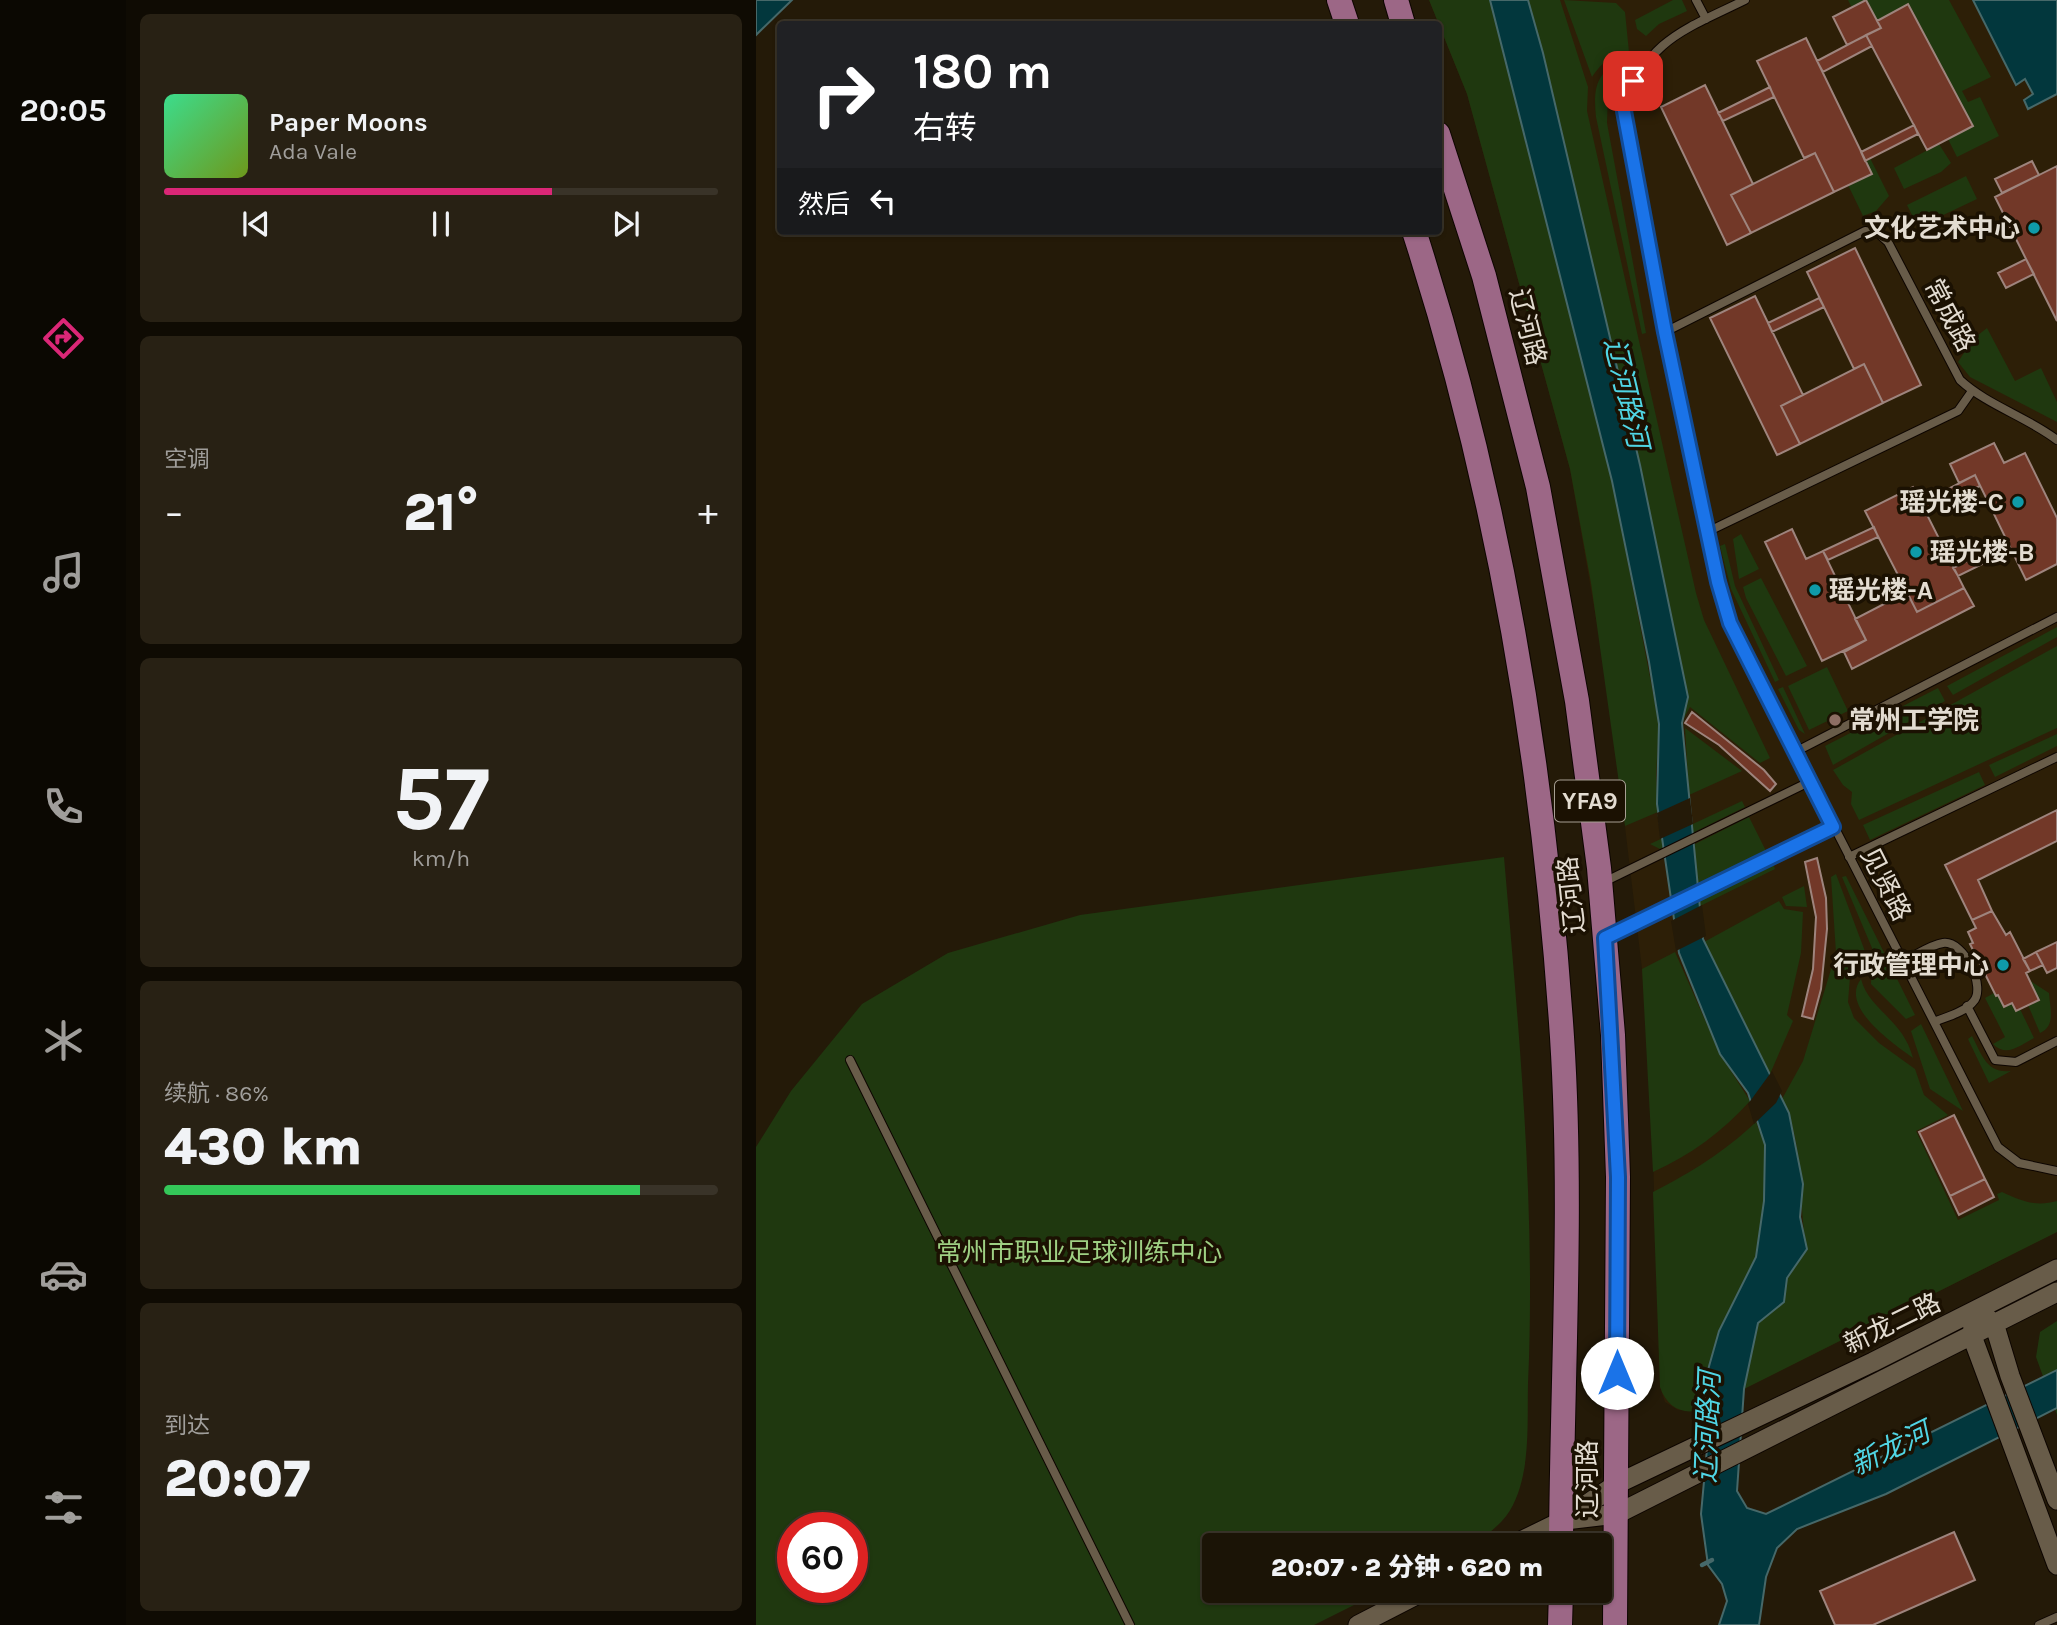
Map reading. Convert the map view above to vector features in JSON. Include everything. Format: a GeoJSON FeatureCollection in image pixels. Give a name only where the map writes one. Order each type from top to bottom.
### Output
{"type":"FeatureCollection","features":[{"type":"Feature","properties":{"kind":"main road"},"geometry":{"type":"LineString","coordinates":[[1339,0],[1346,21]]}},
{"type":"Feature","properties":{"kind":"main road"},"geometry":{"type":"LineString","coordinates":[[1396,0],[1403,21]]}},
{"type":"Feature","properties":{"kind":"main road","name":"辽河路"},"geometry":{"type":"LineString","coordinates":[[1442,146],[1484,276],[1538,487],[1577,701],[1600,884],[1618,1177],[1615,1625]]}},
{"type":"Feature","properties":{"kind":"main road","name":"辽河路"},"geometry":{"type":"LineString","coordinates":[[1415,235],[1435,296],[1488,505],[1526,710],[1548,881],[1562,1040],[1565,1185],[1562,1533]]}},
{"type":"Feature","properties":{"kind":"main road"},"geometry":{"type":"LineString","coordinates":[[1560,1625],[1561,1603]]}},
{"type":"Feature","properties":{"kind":"street","name":"新龙二路"},"geometry":{"type":"LineString","coordinates":[[1562,1533],[1616,1484],[2057,1269]]}},
{"type":"Feature","properties":{"kind":"street","name":"新龙二路"},"geometry":{"type":"LineString","coordinates":[[1617,1514],[2057,1292]]}},
{"type":"Feature","properties":{"kind":"street"},"geometry":{"type":"LineString","coordinates":[[2057,1500],[2010,1376],[1994,1323],[1975,1311],[1972,1336],[2057,1565]]}},
{"type":"Feature","properties":{"kind":"street"},"geometry":{"type":"LineString","coordinates":[[1562,1533],[1617,1514]]}},
{"type":"Feature","properties":{"kind":"street"},"geometry":{"type":"LineString","coordinates":[[1358,1625],[1401,1603]]}},
{"type":"Feature","properties":{"kind":"lane"},"geometry":{"type":"LineString","coordinates":[[1696,0],[1706,19]]}},
{"type":"Feature","properties":{"kind":"lane","name":"见贤路"},"geometry":{"type":"LineString","coordinates":[[1745,0],[1678,31],[1654,52],[1633,81],[1624,111],[1665,332],[1707,532],[1730,623],[1998,1147],[2019,1163],[2055,1172]]}},
{"type":"Feature","properties":{"kind":"lane","name":"常成路"},"geometry":{"type":"LineString","coordinates":[[1665,332],[1864,231],[1878,233],[1888,242],[1960,380],[1972,391],[1990,398],[2057,440]]}},
{"type":"Feature","properties":{"kind":"lane"},"geometry":{"type":"LineString","coordinates":[[1707,532],[1958,411],[1972,391]]}},
{"type":"Feature","properties":{"kind":"lane"},"geometry":{"type":"LineString","coordinates":[[1795,752],[2057,617]]}},
{"type":"Feature","properties":{"kind":"lane"},"geometry":{"type":"LineString","coordinates":[[1849,857],[2057,757]]}},
{"type":"Feature","properties":{"kind":"lane"},"geometry":{"type":"LineString","coordinates":[[1600,884],[1810,782]]}},
{"type":"Feature","properties":{"kind":"lane"},"geometry":{"type":"LineString","coordinates":[[1605,938],[1833,827]]}},
{"type":"Feature","properties":{"kind":"lane"},"geometry":{"type":"LineString","coordinates":[[1903,961],[1943,943],[1962,952],[1978,984],[1978,995],[1967,1006],[1934,1022]]}},
{"type":"Feature","properties":{"kind":"lane"},"geometry":{"type":"LineString","coordinates":[[1967,1006],[1995,1060],[2016,1062],[2057,1041]]}},
{"type":"Feature","properties":{"kind":"lane"},"geometry":{"type":"LineString","coordinates":[[850,1060],[1130,1625]]}},
{"type":"Feature","properties":{"kind":"lane"},"geometry":{"type":"LineString","coordinates":[[2039,1625],[2057,1617]]}},
{"type":"Feature","properties":{"kind":"shaded area","name":"常州工学院"},"geometry":{"type":"Polygon","coordinates":[[[1429,0],[2057,0],[2057,1232],[1704,1409],[1678,1410],[1665,1402],[1660,1387],[1651,1090],[1642,969],[1609,693],[1570,469],[1467,94],[1442,32],[1442,21],[1437,21],[1429,0]]]}},
{"type":"Feature","properties":{"kind":"green space"},"geometry":{"type":"Polygon","coordinates":[[[1429,0],[1490,0],[1570,304],[1613,486],[1659,724],[1656,775],[1658,812],[1625,826],[1591,583],[1570,469],[1467,94],[1442,32],[1442,21],[1437,21],[1429,0]]]}},
{"type":"Feature","properties":{"kind":"green space"},"geometry":{"type":"Polygon","coordinates":[[[1528,0],[1560,0],[1588,87],[1587,111],[1696,593],[1704,620],[1770,758],[1760,763],[1690,707],[1683,720],[1688,697],[1640,465],[1528,0]]]}},
{"type":"Feature","properties":{"kind":"green space"},"geometry":{"type":"Polygon","coordinates":[[[1564,0],[1616,3],[1625,12],[1629,52],[1608,60],[1592,77],[1564,0]]]}},
{"type":"Feature","properties":{"kind":"green space"},"geometry":{"type":"Polygon","coordinates":[[[1673,0],[1682,0],[1687,11],[1659,24],[1646,36],[1637,29],[1635,20],[1673,0]]]}},
{"type":"Feature","properties":{"kind":"green space"},"geometry":{"type":"Polygon","coordinates":[[[1848,0],[1949,0],[1991,77],[1962,91],[1968,102],[1980,97],[1999,136],[1957,157],[1948,139],[1972,126],[1909,4],[1877,21],[1852,8],[1848,0]]]}},
{"type":"Feature","properties":{"kind":"green space"},"geometry":{"type":"Polygon","coordinates":[[[1626,60],[1608,93],[1607,123],[1646,333],[1642,334],[1595,107],[1599,81],[1608,69],[1626,60]]]}},
{"type":"Feature","properties":{"kind":"green space"},"geometry":{"type":"Polygon","coordinates":[[[1939,144],[1951,163],[1941,172],[1904,189],[1894,168],[1939,144]]]}},
{"type":"Feature","properties":{"kind":"green space"},"geometry":{"type":"Polygon","coordinates":[[[1870,158],[1889,196],[1876,211],[1863,216],[1848,185],[1870,158]]]}},
{"type":"Feature","properties":{"kind":"green space"},"geometry":{"type":"Polygon","coordinates":[[[1966,176],[1977,199],[1918,227],[1907,205],[1966,176]]]}},
{"type":"Feature","properties":{"kind":"green space"},"geometry":{"type":"Polygon","coordinates":[[[1987,328],[2015,381],[2041,368],[2057,402],[2057,422],[1970,377],[1958,362],[1973,339],[1987,328]]]}},
{"type":"Feature","properties":{"kind":"green space"},"geometry":{"type":"Polygon","coordinates":[[[1741,534],[1759,569],[1739,579],[1733,539],[1741,534]]]}},
{"type":"Feature","properties":{"kind":"green space"},"geometry":{"type":"Polygon","coordinates":[[[1725,544],[1735,586],[1779,680],[1775,682],[1731,589],[1720,546],[1725,544]]]}},
{"type":"Feature","properties":{"kind":"green space"},"geometry":{"type":"Polygon","coordinates":[[[1761,578],[1807,666],[1786,676],[1743,587],[1761,578]]]}},
{"type":"Feature","properties":{"kind":"green space"},"geometry":{"type":"Polygon","coordinates":[[[2057,627],[2057,637],[1953,695],[1947,686],[2057,627]]]}},
{"type":"Feature","properties":{"kind":"green space"},"geometry":{"type":"Polygon","coordinates":[[[2057,646],[2057,728],[1859,820],[1851,804],[1852,792],[1843,785],[1833,770],[2057,646]]]}},
{"type":"Feature","properties":{"kind":"green space"},"geometry":{"type":"Polygon","coordinates":[[[1827,667],[1848,711],[1809,730],[1788,686],[1827,667]]]}},
{"type":"Feature","properties":{"kind":"green space"},"geometry":{"type":"Polygon","coordinates":[[[1783,687],[1805,734],[1799,730],[1778,689],[1783,687]]]}},
{"type":"Feature","properties":{"kind":"green space"},"geometry":{"type":"Polygon","coordinates":[[[1938,688],[1945,701],[1833,765],[1825,746],[1938,688]]]}},
{"type":"Feature","properties":{"kind":"green space"},"geometry":{"type":"Polygon","coordinates":[[[1685,728],[1742,771],[1689,795],[1685,728]]]}},
{"type":"Feature","properties":{"kind":"green space"},"geometry":{"type":"Polygon","coordinates":[[[2057,734],[2057,746],[1995,777],[1989,765],[2057,734]]]}},
{"type":"Feature","properties":{"kind":"green space"},"geometry":{"type":"Polygon","coordinates":[[[1979,772],[1985,785],[1870,840],[1863,825],[1979,772]]]}},
{"type":"Feature","properties":{"kind":"green space"},"geometry":{"type":"Polygon","coordinates":[[[1742,801],[1745,807],[1660,849],[1650,844],[1742,801]]]}},
{"type":"Feature","properties":{"kind":"green space"},"geometry":{"type":"Polygon","coordinates":[[[1749,817],[1766,851],[1683,892],[1667,858],[1749,817]]]}},
{"type":"Feature","properties":{"kind":"green space","name":"常州市职业足球训练中心"},"geometry":{"type":"Polygon","coordinates":[[[1504,857],[1525,1120],[1530,1318],[1527,1445],[1523,1476],[1513,1505],[1501,1522],[1489,1533],[1202,1533],[1202,1603],[1358,1603],[1314,1625],[756,1625],[756,1147],[791,1091],[862,1004],[948,953],[1080,915],[1504,857]]]}},
{"type":"Feature","properties":{"kind":"green space"},"geometry":{"type":"Polygon","coordinates":[[[1773,863],[1775,869],[1684,914],[1688,905],[1773,863]]]}},
{"type":"Feature","properties":{"kind":"green space"},"geometry":{"type":"Polygon","coordinates":[[[1836,874],[1866,954],[1865,963],[1850,977],[1848,1002],[1854,1018],[1879,1043],[1915,1069],[1924,1095],[1948,1115],[1916,1131],[1958,1220],[1999,1200],[1997,1194],[2002,1192],[2029,1202],[2057,1201],[2057,1232],[1744,1389],[1758,1323],[1784,1302],[1787,1278],[1807,1249],[1795,1135],[1782,1099],[1803,1061],[1836,953],[1831,877],[1836,874]]]}},
{"type":"Feature","properties":{"kind":"green space"},"geometry":{"type":"Polygon","coordinates":[[[1846,876],[1915,1015],[1906,1019],[1871,984],[1872,948],[1842,877],[1846,876]]]}},
{"type":"Feature","properties":{"kind":"green space"},"geometry":{"type":"Polygon","coordinates":[[[1804,886],[1807,907],[1786,906],[1782,897],[1804,886]]]}},
{"type":"Feature","properties":{"kind":"green space"},"geometry":{"type":"Polygon","coordinates":[[[1779,901],[1784,909],[1803,912],[1801,953],[1787,1015],[1793,1021],[1770,1074],[1704,942],[1779,901]]]}},
{"type":"Feature","properties":{"kind":"green space"},"geometry":{"type":"Polygon","coordinates":[[[1675,952],[1720,1054],[1750,1101],[1705,1142],[1653,1172],[1642,969],[1675,952]]]}},
{"type":"Feature","properties":{"kind":"green space"},"geometry":{"type":"Polygon","coordinates":[[[1861,979],[1871,999],[1902,1034],[1913,1058],[1882,1034],[1863,1013],[1857,1001],[1856,990],[1861,979]]]}},
{"type":"Feature","properties":{"kind":"green space"},"geometry":{"type":"Polygon","coordinates":[[[2029,980],[2049,993],[2050,1021],[2040,1033],[2028,1005],[2029,980]]]}},
{"type":"Feature","properties":{"kind":"green space"},"geometry":{"type":"Polygon","coordinates":[[[1994,993],[2012,1003],[2016,1011],[2020,1009],[2034,1038],[2008,1050],[1993,1044],[2005,1037],[1985,998],[1994,993]]]}},
{"type":"Feature","properties":{"kind":"green space"},"geometry":{"type":"Polygon","coordinates":[[[1921,1024],[1963,1111],[1930,1089],[1911,1031],[1921,1024]]]}},
{"type":"Feature","properties":{"kind":"green space"},"geometry":{"type":"Polygon","coordinates":[[[1972,1036],[1986,1062],[1996,1069],[2011,1071],[1989,1083],[1968,1039],[1972,1036]]]}},
{"type":"Feature","properties":{"kind":"green space"},"geometry":{"type":"Polygon","coordinates":[[[1756,1122],[1765,1145],[1764,1201],[1756,1257],[1719,1331],[1702,1390],[1711,1405],[1695,1411],[1680,1410],[1668,1402],[1660,1387],[1653,1192],[1707,1161],[1756,1122]]]}},
{"type":"Feature","properties":{"kind":"green space"},"geometry":{"type":"Polygon","coordinates":[[[2057,1321],[2057,1415],[2036,1357],[2040,1332],[2057,1321]]]}},
{"type":"Feature","properties":{"kind":"water"},"geometry":{"type":"Polygon","coordinates":[[[756,0],[792,0],[756,35],[756,0]]]}},
{"type":"Feature","properties":{"kind":"water"},"geometry":{"type":"Polygon","coordinates":[[[1490,0],[1528,0],[1543,53],[1640,465],[1688,697],[1682,723],[1703,939],[1789,1113],[1803,1184],[1800,1217],[1807,1249],[1787,1278],[1784,1302],[1758,1323],[1744,1389],[1737,1491],[1747,1508],[1766,1514],[2057,1370],[2057,1408],[1886,1494],[1797,1529],[1777,1548],[1766,1577],[1759,1625],[1719,1625],[1727,1601],[1722,1584],[1708,1565],[1701,1514],[1711,1405],[1702,1391],[1719,1331],[1756,1257],[1764,1201],[1765,1145],[1748,1093],[1720,1054],[1679,953],[1657,804],[1659,724],[1649,662],[1612,481],[1490,0]]]}},
{"type":"Feature","properties":{"kind":"water"},"geometry":{"type":"Polygon","coordinates":[[[1973,0],[2057,0],[2057,94],[2028,109],[2024,100],[2033,94],[2025,79],[2016,85],[1973,0]]]}},
{"type":"Feature","properties":{"kind":"pier"},"geometry":{"type":"Polygon","coordinates":[[[1690,798],[1693,824],[1660,839],[1657,813],[1690,798]]]}},
{"type":"Feature","properties":{"kind":"pier"},"geometry":{"type":"Polygon","coordinates":[[[1702,905],[1706,936],[1676,951],[1671,921],[1702,905]]]}},
{"type":"Feature","properties":{"kind":"pier"},"geometry":{"type":"Polygon","coordinates":[[[1772,1071],[1782,1091],[1776,1103],[1754,1124],[1748,1104],[1772,1071]]]}},
{"type":"Feature","properties":{"kind":"building"},"geometry":{"type":"Polygon","coordinates":[[[1866,0],[1881,28],[1847,45],[1833,17],[1866,0]]]}},
{"type":"Feature","properties":{"kind":"building"},"geometry":{"type":"Polygon","coordinates":[[[1908,4],[1973,126],[1927,150],[1866,35],[1881,28],[1877,21],[1908,4]]]}},
{"type":"Feature","properties":{"kind":"building"},"geometry":{"type":"Polygon","coordinates":[[[1866,35],[1872,46],[1823,72],[1817,61],[1866,35]]]}},
{"type":"Feature","properties":{"kind":"building"},"geometry":{"type":"Polygon","coordinates":[[[1806,38],[1872,174],[1834,192],[1815,153],[1804,158],[1757,61],[1806,38]]]}},
{"type":"Feature","properties":{"kind":"building"},"geometry":{"type":"Polygon","coordinates":[[[1705,85],[1753,184],[1731,195],[1751,233],[1727,245],[1661,107],[1705,85]]]}},
{"type":"Feature","properties":{"kind":"building"},"geometry":{"type":"Polygon","coordinates":[[[1770,87],[1774,97],[1723,121],[1718,113],[1770,87]]]}},
{"type":"Feature","properties":{"kind":"building"},"geometry":{"type":"Polygon","coordinates":[[[1914,125],[1918,134],[1865,161],[1861,152],[1914,125]]]}},
{"type":"Feature","properties":{"kind":"building"},"geometry":{"type":"Polygon","coordinates":[[[1815,153],[1834,192],[1751,233],[1731,195],[1815,153]]]}},
{"type":"Feature","properties":{"kind":"building"},"geometry":{"type":"Polygon","coordinates":[[[2032,161],[2039,175],[2002,193],[1995,179],[2032,161]]]}},
{"type":"Feature","properties":{"kind":"building","name":"文化艺术中心"},"geometry":{"type":"Polygon","coordinates":[[[2057,166],[2057,321],[1995,197],[2057,166]]]}},
{"type":"Feature","properties":{"kind":"building"},"geometry":{"type":"Polygon","coordinates":[[[1855,248],[1921,385],[1883,403],[1864,364],[1854,369],[1807,272],[1855,248]]]}},
{"type":"Feature","properties":{"kind":"building"},"geometry":{"type":"Polygon","coordinates":[[[2026,259],[2034,274],[2006,288],[1998,273],[2026,259]]]}},
{"type":"Feature","properties":{"kind":"building"},"geometry":{"type":"Polygon","coordinates":[[[1755,296],[1803,395],[1781,406],[1800,444],[1777,455],[1710,318],[1755,296]]]}},
{"type":"Feature","properties":{"kind":"building"},"geometry":{"type":"Polygon","coordinates":[[[1819,298],[1824,307],[1772,332],[1768,323],[1819,298]]]}},
{"type":"Feature","properties":{"kind":"building"},"geometry":{"type":"Polygon","coordinates":[[[1864,364],[1883,403],[1800,444],[1781,406],[1864,364]]]}},
{"type":"Feature","properties":{"kind":"building","name":"瑶光楼-C"},"geometry":{"type":"Polygon","coordinates":[[[1994,443],[2004,463],[2025,453],[2057,518],[2057,564],[2026,580],[1975,475],[1959,483],[1950,464],[1994,443]]]}},
{"type":"Feature","properties":{"kind":"building"},"geometry":{"type":"Polygon","coordinates":[[[1975,475],[1980,486],[1926,513],[1921,503],[1975,475]]]}},
{"type":"Feature","properties":{"kind":"building","name":"瑶光楼-B"},"geometry":{"type":"Polygon","coordinates":[[[1913,487],[1964,588],[1917,612],[1865,511],[1913,487]]]}},
{"type":"Feature","properties":{"kind":"building"},"geometry":{"type":"Polygon","coordinates":[[[1874,527],[1878,537],[1828,560],[1823,551],[1874,527]]]}},
{"type":"Feature","properties":{"kind":"building","name":"瑶光楼-A"},"geometry":{"type":"Polygon","coordinates":[[[1792,529],[1806,559],[1823,551],[1866,640],[1822,661],[1765,542],[1792,529]]]}},
{"type":"Feature","properties":{"kind":"building"},"geometry":{"type":"Polygon","coordinates":[[[2007,541],[2011,550],[1958,576],[1953,568],[2007,541]]]}},
{"type":"Feature","properties":{"kind":"building"},"geometry":{"type":"Polygon","coordinates":[[[1964,588],[1974,606],[1852,669],[1844,652],[1866,640],[1855,619],[1907,592],[1917,612],[1964,588]]]}},
{"type":"Feature","properties":{"kind":"building"},"geometry":{"type":"Polygon","coordinates":[[[1692,712],[1764,770],[1776,784],[1770,791],[1719,745],[1685,723],[1692,712]]]}},
{"type":"Feature","properties":{"kind":"building"},"geometry":{"type":"Polygon","coordinates":[[[2057,810],[2057,841],[1978,880],[1992,911],[1972,920],[1945,865],[2057,810]]]}},
{"type":"Feature","properties":{"kind":"building"},"geometry":{"type":"Polygon","coordinates":[[[1817,858],[1826,898],[1827,929],[1821,989],[1813,1019],[1802,1016],[1813,969],[1816,917],[1805,862],[1817,858]]]}},
{"type":"Feature","properties":{"kind":"building","name":"行政管理中心"},"geometry":{"type":"Polygon","coordinates":[[[1992,911],[2006,935],[2010,932],[2030,971],[2026,973],[2039,1000],[2016,1011],[2012,1003],[2004,1007],[1998,995],[1996,996],[1970,944],[1973,943],[1968,932],[1976,928],[1972,920],[1992,911]]]}},
{"type":"Feature","properties":{"kind":"building"},"geometry":{"type":"Polygon","coordinates":[[[2057,942],[2057,968],[2047,973],[2036,952],[2057,942]]]}},
{"type":"Feature","properties":{"kind":"building"},"geometry":{"type":"Polygon","coordinates":[[[2036,952],[2043,965],[2030,971],[2023,959],[2036,952]]]}},
{"type":"Feature","properties":{"kind":"building"},"geometry":{"type":"Polygon","coordinates":[[[1954,1115],[1985,1179],[1950,1196],[1919,1132],[1954,1115]]]}},
{"type":"Feature","properties":{"kind":"building"},"geometry":{"type":"Polygon","coordinates":[[[1985,1179],[1994,1197],[1959,1215],[1950,1196],[1985,1179]]]}},
{"type":"Feature","properties":{"kind":"building"},"geometry":{"type":"Polygon","coordinates":[[[1954,1532],[1975,1580],[1873,1625],[1835,1625],[1820,1591],[1954,1532]]]}},
{"type":"Feature","properties":{"kind":"waterway"},"geometry":{"type":"LineString","coordinates":[[1702,1565],[1712,1560]]}},
{"type":"Feature","properties":{"kind":"place","name":"文化艺术中心"},"geometry":{"type":"Point","coordinates":[2034,228]}},
{"type":"Feature","properties":{"kind":"place","name":"瑶光楼-C"},"geometry":{"type":"Point","coordinates":[2018,502]}},
{"type":"Feature","properties":{"kind":"place","name":"瑶光楼-B"},"geometry":{"type":"Point","coordinates":[1916,552]}},
{"type":"Feature","properties":{"kind":"place","name":"瑶光楼-A"},"geometry":{"type":"Point","coordinates":[1815,590]}},
{"type":"Feature","properties":{"kind":"place","name":"常州工学院"},"geometry":{"type":"Point","coordinates":[1835,720]}},
{"type":"Feature","properties":{"kind":"place","name":"行政管理中心"},"geometry":{"type":"Point","coordinates":[2003,965]}},
{"type":"Feature","properties":{"kind":"route"},"geometry":{"type":"LineString","coordinates":[[1617,1373],[1618,1177],[1613,1035],[1605,938],[1833,827],[1730,623],[1718,582],[1665,332],[1624,111],[1633,81]]}},
{"type":"Feature","properties":{"kind":"water label","name":"辽河路河"},"geometry":{"type":"Point","coordinates":[1627,393]}},
{"type":"Feature","properties":{"kind":"water label","name":"辽河路河"},"geometry":{"type":"Point","coordinates":[1707,1427]}},
{"type":"Feature","properties":{"kind":"water label","name":"新龙河"},"geometry":{"type":"Point","coordinates":[1890,1448]}}]}
